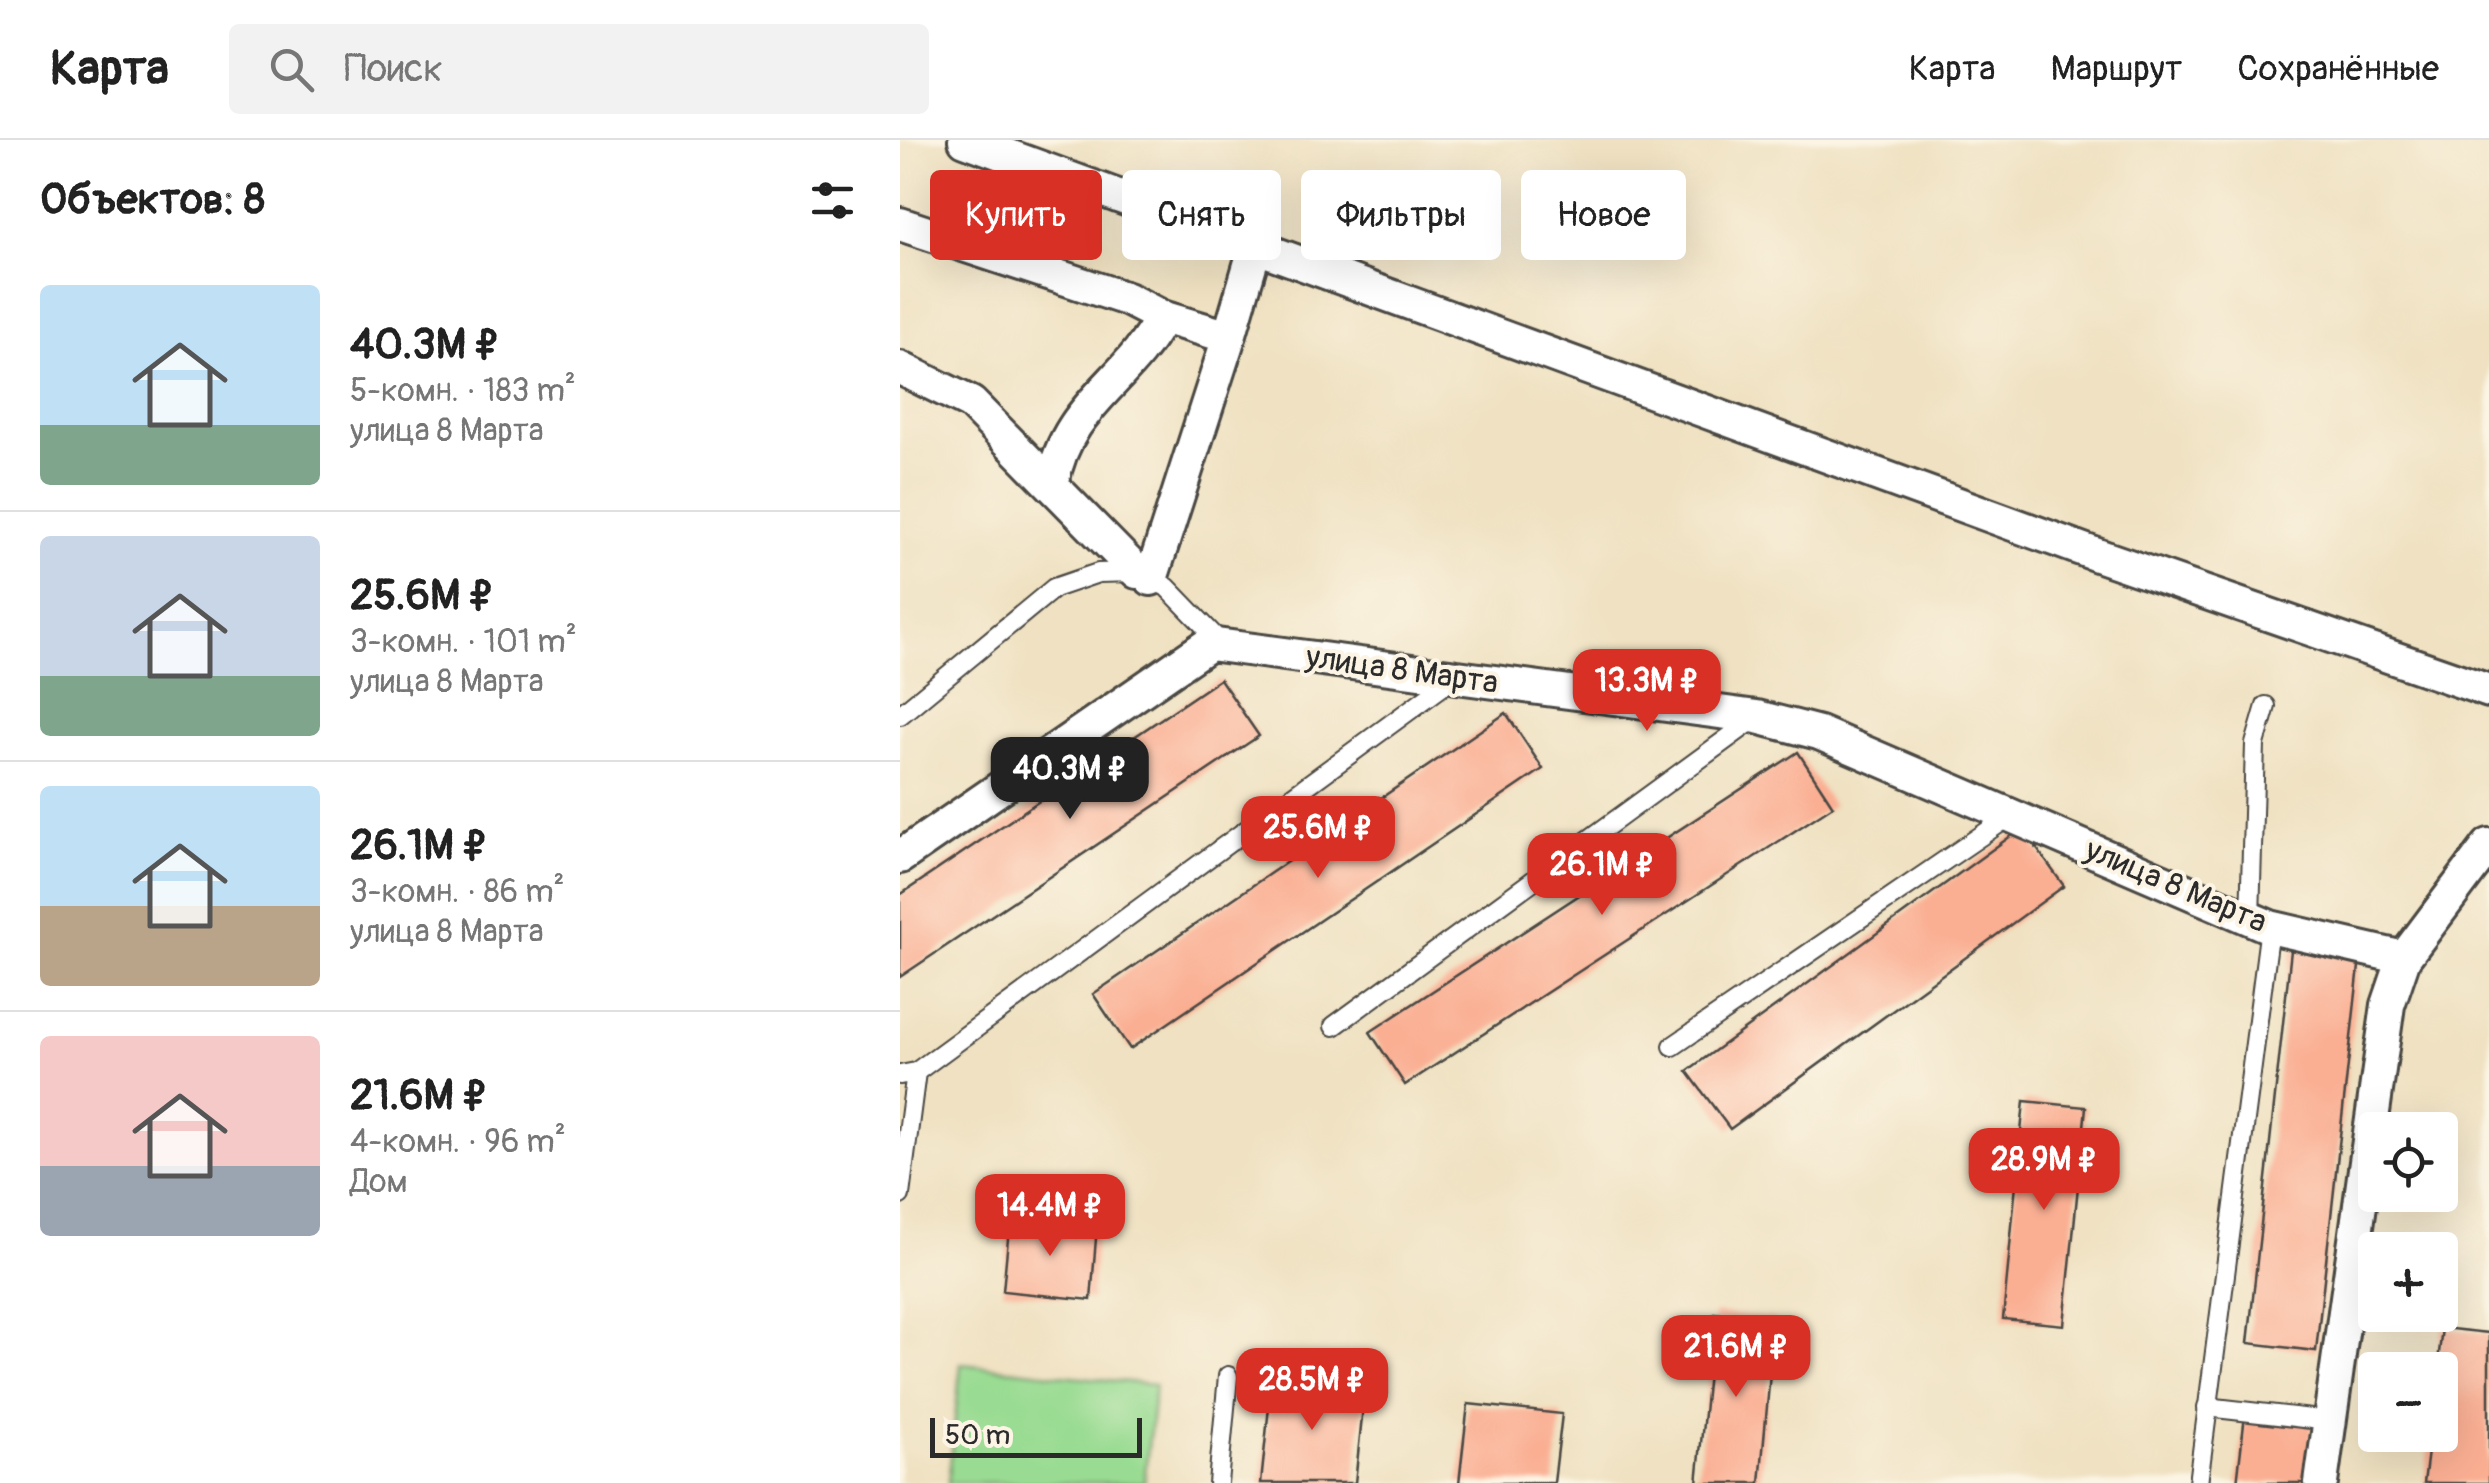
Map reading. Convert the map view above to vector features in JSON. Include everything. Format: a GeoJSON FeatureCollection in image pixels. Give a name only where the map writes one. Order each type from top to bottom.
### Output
{"type":"FeatureCollection","features":[{"type":"Feature","properties":{"kind":"street"},"geometry":{"type":"LineString","coordinates":[[965,140],[1122,198]]}},
{"type":"Feature","properties":{"kind":"street"},"geometry":{"type":"LineString","coordinates":[[900,224],[1229,337]]}},
{"type":"Feature","properties":{"kind":"street"},"geometry":{"type":"LineString","coordinates":[[1281,257],[2340,643],[2489,692]]}},
{"type":"Feature","properties":{"kind":"street"},"geometry":{"type":"LineString","coordinates":[[900,368],[971,403],[1144,576],[1229,337],[1251,260]]}},
{"type":"Feature","properties":{"kind":"street"},"geometry":{"type":"LineString","coordinates":[[1052,484],[1060,447],[1073,423],[1139,354],[1162,317]]}},
{"type":"Feature","properties":{"kind":"street","name":"улица 8 Марта"},"geometry":{"type":"LineString","coordinates":[[900,857],[1209,644],[1757,717],[1820,733],[2260,923],[2404,958]]}},
{"type":"Feature","properties":{"kind":"street"},"geometry":{"type":"LineString","coordinates":[[2321,1483],[2388,1006],[2404,958],[2489,845]]}},
{"type":"Feature","properties":{"kind":"lane"},"geometry":{"type":"LineString","coordinates":[[900,715],[1054,588],[1098,573],[1144,576],[1167,587],[1224,646]]}},
{"type":"Feature","properties":{"kind":"lane"},"geometry":{"type":"LineString","coordinates":[[900,1195],[908,1074],[1454,677]]}},
{"type":"Feature","properties":{"kind":"lane"},"geometry":{"type":"LineString","coordinates":[[2198,1483],[2260,923],[2255,744],[2266,706]]}},
{"type":"Feature","properties":{"kind":"lane"},"geometry":{"type":"LineString","coordinates":[[1334,1026],[1757,717]]}},
{"type":"Feature","properties":{"kind":"lane"},"geometry":{"type":"LineString","coordinates":[[1672,1046],[2010,816]]}},
{"type":"Feature","properties":{"kind":"lane"},"geometry":{"type":"LineString","coordinates":[[1218,1483],[1228,1376]]}},
{"type":"Feature","properties":{"kind":"lane"},"geometry":{"type":"LineString","coordinates":[[2207,1407],[2329,1420]]}},
{"type":"Feature","properties":{"kind":"green space"},"geometry":{"type":"Polygon","coordinates":[[[961,1364],[1155,1385],[1144,1483],[948,1483],[961,1364]]]}},
{"type":"Feature","properties":{"kind":"building"},"geometry":{"type":"Polygon","coordinates":[[[1220,679],[1259,736],[900,977],[900,895],[1220,679]]]}},
{"type":"Feature","properties":{"kind":"building"},"geometry":{"type":"Polygon","coordinates":[[[1506,713],[1543,769],[1130,1049],[1093,994],[1506,713]]]}},
{"type":"Feature","properties":{"kind":"building"},"geometry":{"type":"Polygon","coordinates":[[[1798,752],[1833,806],[1405,1085],[1370,1032],[1798,752]]]}},
{"type":"Feature","properties":{"kind":"building"},"geometry":{"type":"Polygon","coordinates":[[[2022,828],[2064,886],[1730,1129],[1687,1071],[2022,828]]]}},
{"type":"Feature","properties":{"kind":"building"},"geometry":{"type":"Polygon","coordinates":[[[2291,950],[2360,957],[2316,1351],[2248,1343],[2291,950]]]}},
{"type":"Feature","properties":{"kind":"building"},"geometry":{"type":"Polygon","coordinates":[[[2024,1101],[2086,1107],[2064,1325],[2003,1319],[2024,1101]]]}},
{"type":"Feature","properties":{"kind":"building"},"geometry":{"type":"Polygon","coordinates":[[[1010,1218],[1097,1226],[1091,1300],[1003,1291],[1010,1218]]]}},
{"type":"Feature","properties":{"kind":"building"},"geometry":{"type":"Polygon","coordinates":[[[1714,1313],[1775,1319],[1760,1483],[1697,1483],[1714,1313]]]}},
{"type":"Feature","properties":{"kind":"building"},"geometry":{"type":"Polygon","coordinates":[[[2442,1332],[2489,1333],[2489,1483],[2424,1483],[2428,1452],[2458,1452],[2458,1352],[2439,1352],[2442,1332]]]}},
{"type":"Feature","properties":{"kind":"building"},"geometry":{"type":"Polygon","coordinates":[[[1272,1378],[1365,1388],[1355,1483],[1261,1483],[1272,1378]]]}},
{"type":"Feature","properties":{"kind":"building"},"geometry":{"type":"Polygon","coordinates":[[[1468,1404],[1562,1414],[1554,1483],[1459,1483],[1468,1404]]]}},
{"type":"Feature","properties":{"kind":"building"},"geometry":{"type":"Polygon","coordinates":[[[2245,1415],[2313,1422],[2307,1483],[2237,1483],[2245,1415]]]}}]}
